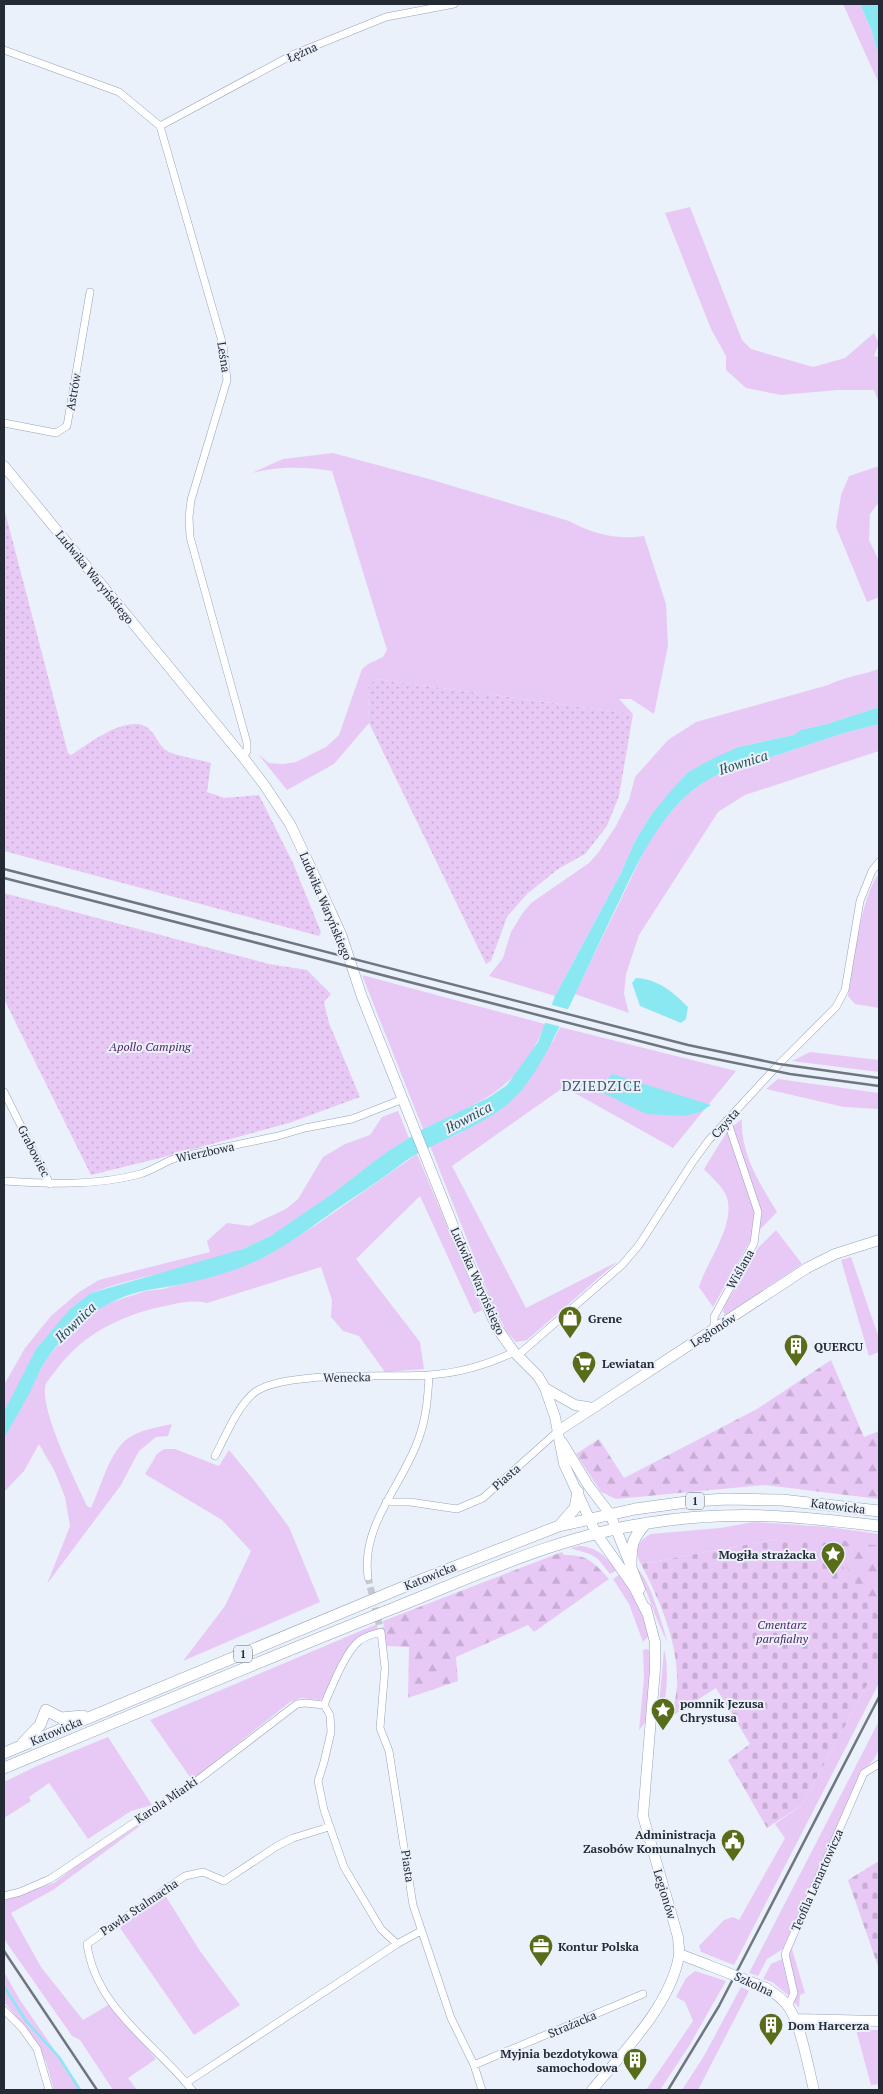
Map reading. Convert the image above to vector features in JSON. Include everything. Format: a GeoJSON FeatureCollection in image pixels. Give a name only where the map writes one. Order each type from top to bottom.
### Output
{"type":"FeatureCollection","features":[{"type":"Feature","properties":{"kind":"main road"},"geometry":{"type":"LineString","coordinates":[[559,1526],[575,1508],[578,1492]]}},
{"type":"Feature","properties":{"kind":"main road","name":"Katowicka"},"geometry":{"type":"LineString","coordinates":[[4,1753],[413,1583],[559,1526],[610,1514],[694,1501],[756,1499],[803,1501],[879,1511]]}},
{"type":"Feature","properties":{"kind":"main road","name":"Katowicka"},"geometry":{"type":"LineString","coordinates":[[4,1768],[419,1598],[546,1548],[596,1533],[646,1523],[695,1517],[757,1515],[806,1517],[879,1526]]}},
{"type":"Feature","properties":{"kind":"main road"},"geometry":{"type":"LineString","coordinates":[[631,1565],[631,1546],[636,1534],[646,1523]]}},
{"type":"Feature","properties":{"kind":"main road"},"geometry":{"type":"LineString","coordinates":[[21,1746],[40,1725],[46,1710],[61,1718],[97,1714]]}},
{"type":"Feature","properties":{"kind":"street","name":"Łężna"},"geometry":{"type":"LineString","coordinates":[[160,126],[292,55],[386,17],[454,4]]}},
{"type":"Feature","properties":{"kind":"street"},"geometry":{"type":"LineString","coordinates":[[4,50],[119,92],[160,126]]}},
{"type":"Feature","properties":{"kind":"street","name":"Leśna"},"geometry":{"type":"LineString","coordinates":[[160,126],[223,344],[227,380],[191,500],[189,517],[190,537],[247,743],[247,751],[243,757]]}},
{"type":"Feature","properties":{"kind":"street","name":"Astrów"},"geometry":{"type":"LineString","coordinates":[[4,423],[56,433],[67,426],[90,292]]}},
{"type":"Feature","properties":{"kind":"street","name":"Ludwika Waryńskiego"},"geometry":{"type":"LineString","coordinates":[[4,466],[243,757],[290,824],[341,934],[359,988],[403,1100],[462,1248],[497,1328],[516,1354],[538,1376],[545,1388],[559,1434]]}},
{"type":"Feature","properties":{"kind":"street","name":"Czysta"},"geometry":{"type":"LineString","coordinates":[[516,1354],[601,1284],[639,1246],[692,1163],[727,1120],[836,1007],[844,990],[860,900],[872,871],[879,862]]}},
{"type":"Feature","properties":{"kind":"street","name":"Grabowiec"},"geometry":{"type":"LineString","coordinates":[[4,1092],[50,1184]]}},
{"type":"Feature","properties":{"kind":"street","name":"Wierzbowa"},"geometry":{"type":"LineString","coordinates":[[4,1181],[50,1184],[84,1183],[140,1174],[166,1161],[179,1157],[352,1119],[403,1100]]}},
{"type":"Feature","properties":{"kind":"street","name":"Wiślana"},"geometry":{"type":"LineString","coordinates":[[714,1330],[714,1316],[754,1243],[758,1212],[727,1120]]}},
{"type":"Feature","properties":{"kind":"street","name":"Legionów"},"geometry":{"type":"LineString","coordinates":[[559,1434],[593,1408],[807,1268],[835,1254],[879,1240]]}},
{"type":"Feature","properties":{"kind":"street","name":"Wenecka"},"geometry":{"type":"LineString","coordinates":[[215,1456],[244,1402],[256,1391],[277,1382],[306,1378],[429,1375],[458,1372],[516,1354]]}},
{"type":"Feature","properties":{"kind":"street"},"geometry":{"type":"LineString","coordinates":[[368,1577],[367,1552],[386,1502],[417,1443],[428,1402],[429,1375]]}},
{"type":"Feature","properties":{"kind":"street"},"geometry":{"type":"LineString","coordinates":[[545,1388],[575,1405],[593,1408]]}},
{"type":"Feature","properties":{"kind":"street","name":"Legionów"},"geometry":{"type":"LineString","coordinates":[[559,1434],[564,1464],[596,1533],[634,1587],[648,1613]]}},
{"type":"Feature","properties":{"kind":"street","name":"Legionów"},"geometry":{"type":"LineString","coordinates":[[559,1434],[588,1486],[610,1514],[631,1565],[656,1642],[643,1816],[678,1937],[679,1954],[675,1972],[656,2009],[592,2090]]}},
{"type":"Feature","properties":{"kind":"street","name":"Piasta"},"geometry":{"type":"LineString","coordinates":[[386,1502],[410,1502],[457,1509],[470,1504],[482,1498],[559,1434]]}},
{"type":"Feature","properties":{"kind":"street","name":"Piasta"},"geometry":{"type":"LineString","coordinates":[[324,1705],[336,1677],[353,1647],[359,1640],[381,1632],[385,1668],[380,1728],[389,1750],[413,1905],[451,2018],[474,2065],[482,2090]]}},
{"type":"Feature","properties":{"kind":"street","name":"Karola Miarki"},"geometry":{"type":"LineString","coordinates":[[4,1896],[20,1892],[50,1879],[195,1782],[297,1704],[324,1705]]}},
{"type":"Feature","properties":{"kind":"street"},"geometry":{"type":"LineString","coordinates":[[324,1705],[330,1715],[331,1732],[318,1781],[330,1827],[344,1867],[381,1928],[397,1944]]}},
{"type":"Feature","properties":{"kind":"street","name":"Teofila Lenartowicza"},"geometry":{"type":"LineString","coordinates":[[788,2006],[794,1994],[785,1954],[864,1774],[879,1764]]}},
{"type":"Feature","properties":{"kind":"street","name":"Pawła Stalmacha"},"geometry":{"type":"LineString","coordinates":[[192,2090],[143,2041],[112,2002],[92,1969],[87,1944],[184,1876],[203,1872],[224,1882],[285,1842],[307,1833],[330,1827]]}},
{"type":"Feature","properties":{"kind":"street"},"geometry":{"type":"LineString","coordinates":[[186,2083],[397,1944],[421,1931]]}},
{"type":"Feature","properties":{"kind":"street","name":"Szkolna"},"geometry":{"type":"LineString","coordinates":[[679,1954],[766,1988],[779,1996],[788,2006],[795,2019],[814,2090]]}},
{"type":"Feature","properties":{"kind":"street","name":"Strażacka"},"geometry":{"type":"LineString","coordinates":[[474,2065],[643,1994]]}},
{"type":"Feature","properties":{"kind":"street"},"geometry":{"type":"LineString","coordinates":[[4,2010],[22,2028],[37,2049],[49,2090]]}},
{"type":"Feature","properties":{"kind":"street"},"geometry":{"type":"LineString","coordinates":[[795,2019],[879,2020]]}},
{"type":"Feature","properties":{"kind":"green space"},"geometry":{"type":"Polygon","coordinates":[[[843,4],[860,4],[871,29],[879,57],[879,84],[843,4]]]}},
{"type":"Feature","properties":{"kind":"green space"},"geometry":{"type":"Polygon","coordinates":[[[690,207],[742,340],[751,349],[813,367],[845,358],[874,333],[879,343],[874,356],[879,357],[879,402],[874,390],[838,390],[781,395],[746,388],[726,370],[726,356],[711,329],[665,213],[690,207]]]}},
{"type":"Feature","properties":{"kind":"green space"},"geometry":{"type":"Polygon","coordinates":[[[333,453],[429,479],[569,521],[596,533],[624,537],[644,536],[666,604],[668,646],[654,714],[631,699],[619,699],[633,714],[376,679],[368,687],[369,723],[334,764],[287,790],[258,754],[269,763],[283,764],[296,762],[326,747],[339,735],[362,669],[383,657],[387,650],[332,471],[292,468],[252,473],[283,459],[333,453]]]}},
{"type":"Feature","properties":{"kind":"green space"},"geometry":{"type":"Polygon","coordinates":[[[879,466],[879,502],[870,514],[869,540],[879,561],[879,597],[867,602],[836,527],[841,495],[849,476],[879,466]]]}},
{"type":"Feature","properties":{"kind":"green space"},"geometry":{"type":"Polygon","coordinates":[[[4,508],[68,753],[71,755],[96,738],[117,728],[136,724],[149,729],[165,750],[211,763],[207,792],[225,798],[259,795],[293,863],[321,932],[319,936],[4,851],[4,508]]]}},
{"type":"Feature","properties":{"kind":"green space"},"geometry":{"type":"Polygon","coordinates":[[[879,669],[879,707],[827,724],[800,730],[794,735],[738,747],[688,772],[651,815],[634,843],[621,873],[555,996],[489,976],[503,958],[511,932],[531,903],[589,863],[598,853],[616,826],[629,800],[635,777],[668,740],[696,722],[879,669]]]}},
{"type":"Feature","properties":{"kind":"green space"},"geometry":{"type":"Polygon","coordinates":[[[376,679],[633,714],[619,796],[607,826],[585,854],[558,869],[527,894],[507,917],[491,961],[486,964],[369,723],[368,687],[376,679]]]}},
{"type":"Feature","properties":{"kind":"green space"},"geometry":{"type":"Polygon","coordinates":[[[879,724],[879,751],[745,795],[718,812],[639,935],[626,974],[624,994],[629,1013],[575,994],[652,835],[674,808],[691,792],[699,785],[719,774],[844,733],[879,724]]]}},
{"type":"Feature","properties":{"kind":"green space"},"geometry":{"type":"Polygon","coordinates":[[[879,873],[879,1008],[855,1004],[848,996],[862,915],[872,885],[879,873]]]}},
{"type":"Feature","properties":{"kind":"green space","name":"Apollo Camping"},"geometry":{"type":"Polygon","coordinates":[[[4,893],[269,964],[307,970],[331,994],[324,1002],[329,1023],[360,1097],[289,1123],[91,1175],[4,999],[4,893]]]}},
{"type":"Feature","properties":{"kind":"green space"},"geometry":{"type":"Polygon","coordinates":[[[362,975],[545,1024],[535,1046],[511,1079],[481,1101],[423,1129],[362,975]]]}},
{"type":"Feature","properties":{"kind":"green space"},"geometry":{"type":"Polygon","coordinates":[[[560,1027],[736,1071],[673,1148],[564,1087],[452,1166],[526,1308],[617,1262],[527,1340],[516,1342],[506,1331],[492,1302],[430,1146],[460,1133],[501,1109],[553,1041],[560,1027]]]}},
{"type":"Feature","properties":{"kind":"green space"},"geometry":{"type":"Polygon","coordinates":[[[810,1052],[879,1060],[879,1072],[792,1061],[810,1052]]]}},
{"type":"Feature","properties":{"kind":"green space"},"geometry":{"type":"Polygon","coordinates":[[[778,1079],[879,1093],[879,1109],[844,1107],[766,1089],[778,1079]]]}},
{"type":"Feature","properties":{"kind":"green space"},"geometry":{"type":"Polygon","coordinates":[[[398,1111],[409,1138],[288,1225],[245,1248],[226,1255],[110,1286],[91,1293],[71,1308],[4,1412],[4,1385],[25,1348],[51,1316],[79,1292],[99,1280],[210,1252],[207,1241],[227,1223],[250,1226],[286,1209],[298,1199],[323,1157],[345,1144],[370,1135],[382,1117],[398,1111]]]}},
{"type":"Feature","properties":{"kind":"green space"},"geometry":{"type":"Polygon","coordinates":[[[742,1119],[744,1144],[752,1168],[777,1212],[751,1239],[713,1307],[699,1287],[725,1228],[728,1204],[723,1190],[704,1169],[728,1130],[742,1119]]]}},
{"type":"Feature","properties":{"kind":"green space"},"geometry":{"type":"Polygon","coordinates":[[[417,1154],[482,1310],[474,1314],[420,1196],[356,1259],[420,1342],[424,1369],[385,1372],[359,1336],[343,1331],[331,1317],[332,1300],[321,1267],[207,1303],[184,1302],[137,1313],[93,1335],[68,1356],[45,1386],[45,1399],[54,1430],[87,1506],[91,1508],[110,1461],[127,1439],[143,1431],[172,1424],[168,1436],[156,1437],[139,1451],[121,1485],[47,1584],[70,1526],[65,1497],[55,1472],[39,1444],[24,1471],[4,1492],[4,1439],[46,1359],[72,1329],[104,1305],[146,1291],[163,1289],[203,1278],[266,1256],[316,1225],[417,1154]]]}},
{"type":"Feature","properties":{"kind":"green space"},"geometry":{"type":"Polygon","coordinates":[[[776,1230],[802,1264],[725,1315],[723,1311],[725,1305],[758,1248],[776,1230]]]}},
{"type":"Feature","properties":{"kind":"green space"},"geometry":{"type":"Polygon","coordinates":[[[851,1257],[879,1338],[879,1352],[869,1356],[841,1260],[851,1257]]]}},
{"type":"Feature","properties":{"kind":"green space"},"geometry":{"type":"Polygon","coordinates":[[[831,1360],[864,1437],[879,1431],[879,1499],[765,1485],[616,1499],[601,1492],[576,1454],[599,1439],[624,1478],[757,1409],[831,1360]]]}},
{"type":"Feature","properties":{"kind":"green space"},"geometry":{"type":"Polygon","coordinates":[[[164,1449],[175,1449],[219,1466],[229,1450],[289,1527],[320,1602],[183,1661],[225,1606],[251,1551],[222,1520],[145,1474],[157,1454],[164,1449]]]}},
{"type":"Feature","properties":{"kind":"green space"},"geometry":{"type":"Polygon","coordinates":[[[754,1522],[829,1527],[879,1534],[879,1617],[777,1539],[641,1564],[637,1555],[640,1543],[651,1534],[720,1528],[754,1522]]]}},
{"type":"Feature","properties":{"kind":"green space","name":"Cmentarz parafialny"},"geometry":{"type":"Polygon","coordinates":[[[777,1539],[824,1540],[879,1617],[879,1663],[802,1805],[767,1828],[728,1760],[750,1744],[716,1688],[672,1716],[677,1686],[675,1654],[667,1623],[641,1564],[777,1539]]]}},
{"type":"Feature","properties":{"kind":"green space"},"geometry":{"type":"Polygon","coordinates":[[[832,1539],[879,1546],[879,1621],[877,1625],[832,1539]]]}},
{"type":"Feature","properties":{"kind":"green space"},"geometry":{"type":"Polygon","coordinates":[[[579,1546],[596,1550],[609,1560],[617,1570],[610,1574],[598,1559],[590,1554],[570,1548],[579,1546]]]}},
{"type":"Feature","properties":{"kind":"green space"},"geometry":{"type":"Polygon","coordinates":[[[562,1552],[564,1555],[585,1558],[599,1568],[609,1579],[534,1632],[528,1625],[456,1657],[458,1681],[408,1698],[409,1647],[386,1646],[383,1621],[562,1552]]]}},
{"type":"Feature","properties":{"kind":"green space"},"geometry":{"type":"Polygon","coordinates":[[[636,1567],[651,1591],[668,1643],[659,1625],[636,1567]]]}},
{"type":"Feature","properties":{"kind":"green space"},"geometry":{"type":"Polygon","coordinates":[[[620,1574],[641,1611],[649,1636],[643,1642],[629,1604],[613,1579],[620,1574]]]}},
{"type":"Feature","properties":{"kind":"green space"},"geometry":{"type":"Polygon","coordinates":[[[377,1624],[378,1631],[357,1638],[350,1644],[324,1698],[320,1700],[301,1698],[290,1702],[192,1780],[150,1720],[377,1624]]]}},
{"type":"Feature","properties":{"kind":"green space"},"geometry":{"type":"Polygon","coordinates":[[[643,1650],[649,1650],[650,1672],[645,1723],[639,1730],[644,1678],[643,1650]]]}},
{"type":"Feature","properties":{"kind":"green space"},"geometry":{"type":"Polygon","coordinates":[[[664,1650],[667,1665],[667,1685],[664,1705],[658,1717],[664,1650]]]}},
{"type":"Feature","properties":{"kind":"green space"},"geometry":{"type":"Polygon","coordinates":[[[879,1663],[879,1683],[734,1965],[701,1952],[699,1946],[724,1920],[733,1917],[739,1920],[785,1838],[775,1824],[802,1805],[879,1663]]]}},
{"type":"Feature","properties":{"kind":"green space"},"geometry":{"type":"Polygon","coordinates":[[[879,1721],[879,1748],[875,1758],[865,1768],[783,1949],[767,1959],[758,1976],[749,1973],[879,1721]]]}},
{"type":"Feature","properties":{"kind":"green space"},"geometry":{"type":"Polygon","coordinates":[[[108,1737],[152,1805],[131,1811],[88,1839],[49,1783],[29,1797],[31,1801],[4,1818],[4,1782],[37,1766],[108,1737]]]}},
{"type":"Feature","properties":{"kind":"green space"},"geometry":{"type":"Polygon","coordinates":[[[159,1812],[53,1890],[11,1913],[41,1967],[83,2020],[110,2004],[156,2059],[128,2078],[137,2090],[113,2090],[80,2040],[72,2036],[4,1939],[4,1900],[54,1883],[80,1863],[159,1812]]]}},
{"type":"Feature","properties":{"kind":"green space"},"geometry":{"type":"Polygon","coordinates":[[[879,1861],[879,1969],[848,1880],[879,1861]]]}},
{"type":"Feature","properties":{"kind":"green space"},"geometry":{"type":"Polygon","coordinates":[[[165,1895],[200,1951],[240,2005],[194,2035],[118,1925],[165,1895]]]}},
{"type":"Feature","properties":{"kind":"green space"},"geometry":{"type":"Polygon","coordinates":[[[807,1913],[792,1949],[805,1993],[800,1995],[799,2008],[794,2002],[797,1990],[790,1965],[789,1952],[807,1913]]]}},
{"type":"Feature","properties":{"kind":"green space"},"geometry":{"type":"Polygon","coordinates":[[[782,1959],[790,1994],[788,1995],[772,1982],[763,1979],[771,1964],[782,1959]]]}},
{"type":"Feature","properties":{"kind":"green space"},"geometry":{"type":"Polygon","coordinates":[[[695,1971],[726,1981],[689,2046],[660,2090],[646,2090],[693,2021],[685,2002],[676,1997],[686,1978],[695,1971]]]}},
{"type":"Feature","properties":{"kind":"green space"},"geometry":{"type":"Polygon","coordinates":[[[4,1972],[20,2000],[82,2090],[54,2090],[46,2062],[33,2037],[4,2002],[4,1972]]]}},
{"type":"Feature","properties":{"kind":"green space"},"geometry":{"type":"Polygon","coordinates":[[[741,1987],[749,1991],[698,2090],[682,2090],[704,2056],[741,1987]]]}},
{"type":"Feature","properties":{"kind":"green space"},"geometry":{"type":"Polygon","coordinates":[[[856,2030],[879,2030],[879,2084],[871,2085],[856,2030]]]}},
{"type":"Feature","properties":{"kind":"water"},"geometry":{"type":"Polygon","coordinates":[[[860,4],[879,4],[879,57],[871,29],[860,4]]]}},
{"type":"Feature","properties":{"kind":"water","name":"Iłownica"},"geometry":{"type":"Polygon","coordinates":[[[879,707],[879,724],[844,733],[719,774],[702,783],[687,795],[662,824],[641,857],[542,1061],[528,1082],[509,1103],[468,1129],[410,1158],[297,1237],[266,1256],[252,1263],[208,1278],[133,1294],[118,1299],[91,1314],[57,1345],[48,1357],[4,1439],[4,1412],[36,1349],[71,1308],[91,1293],[243,1249],[272,1235],[332,1194],[384,1154],[423,1129],[488,1098],[507,1085],[538,1042],[555,996],[621,873],[634,843],[651,815],[688,772],[738,747],[794,735],[800,730],[827,724],[879,707]]]}},
{"type":"Feature","properties":{"kind":"water"},"geometry":{"type":"Polygon","coordinates":[[[636,978],[651,981],[665,987],[677,996],[688,1007],[686,1019],[681,1023],[640,1006],[632,983],[636,978]]]}},
{"type":"Feature","properties":{"kind":"water"},"geometry":{"type":"Polygon","coordinates":[[[612,1074],[711,1105],[700,1112],[684,1116],[646,1114],[599,1091],[612,1074]]]}},
{"type":"Feature","properties":{"kind":"pier"},"geometry":{"type":"Polygon","coordinates":[[[549,1004],[570,1010],[562,1027],[542,1022],[549,1004]]]}},
{"type":"Feature","properties":{"kind":"waterway"},"geometry":{"type":"LineString","coordinates":[[5,1988],[26,2021],[59,2057],[80,2090]]}},
{"type":"Feature","properties":{"kind":"tunnel"},"geometry":{"type":"LineString","coordinates":[[368,1577],[381,1632]]}},
{"type":"Feature","properties":{"kind":"railway"},"geometry":{"type":"LineString","coordinates":[[4,869],[688,1045],[779,1064],[879,1078]]}},
{"type":"Feature","properties":{"kind":"railway"},"geometry":{"type":"LineString","coordinates":[[4,878],[686,1053],[790,1074],[879,1086]]}},
{"type":"Feature","properties":{"kind":"railway"},"geometry":{"type":"LineString","coordinates":[[668,2090],[719,2006],[879,1697]]}},
{"type":"Feature","properties":{"kind":"railway"},"geometry":{"type":"LineString","coordinates":[[4,1951],[97,2090]]}},
{"type":"Feature","properties":{"kind":"place","name":"Grene"},"geometry":{"type":"Point","coordinates":[570,1339]}},
{"type":"Feature","properties":{"kind":"place","name":"QUERCU"},"geometry":{"type":"Point","coordinates":[796,1367]}},
{"type":"Feature","properties":{"kind":"place","name":"Lewiatan"},"geometry":{"type":"Point","coordinates":[584,1384]}},
{"type":"Feature","properties":{"kind":"place","name":"Mogiła strażacka"},"geometry":{"type":"Point","coordinates":[833,1575]}},
{"type":"Feature","properties":{"kind":"place","name":"pomnik Jezusa Chrystusa"},"geometry":{"type":"Point","coordinates":[663,1731]}},
{"type":"Feature","properties":{"kind":"place","name":"Administracja Zasobów Komunalnych"},"geometry":{"type":"Point","coordinates":[733,1862]}},
{"type":"Feature","properties":{"kind":"place","name":"Kontur Polska"},"geometry":{"type":"Point","coordinates":[541,1967]}},
{"type":"Feature","properties":{"kind":"place","name":"Dom Harcerza"},"geometry":{"type":"Point","coordinates":[771,2046]}},
{"type":"Feature","properties":{"kind":"place","name":"Myjnia bezdotykowa samochodowa"},"geometry":{"type":"Point","coordinates":[635,2081]}},
{"type":"Feature","properties":{"kind":"district","name":"DZIEDZICE"},"geometry":{"type":"Point","coordinates":[602,1085]}}]}
